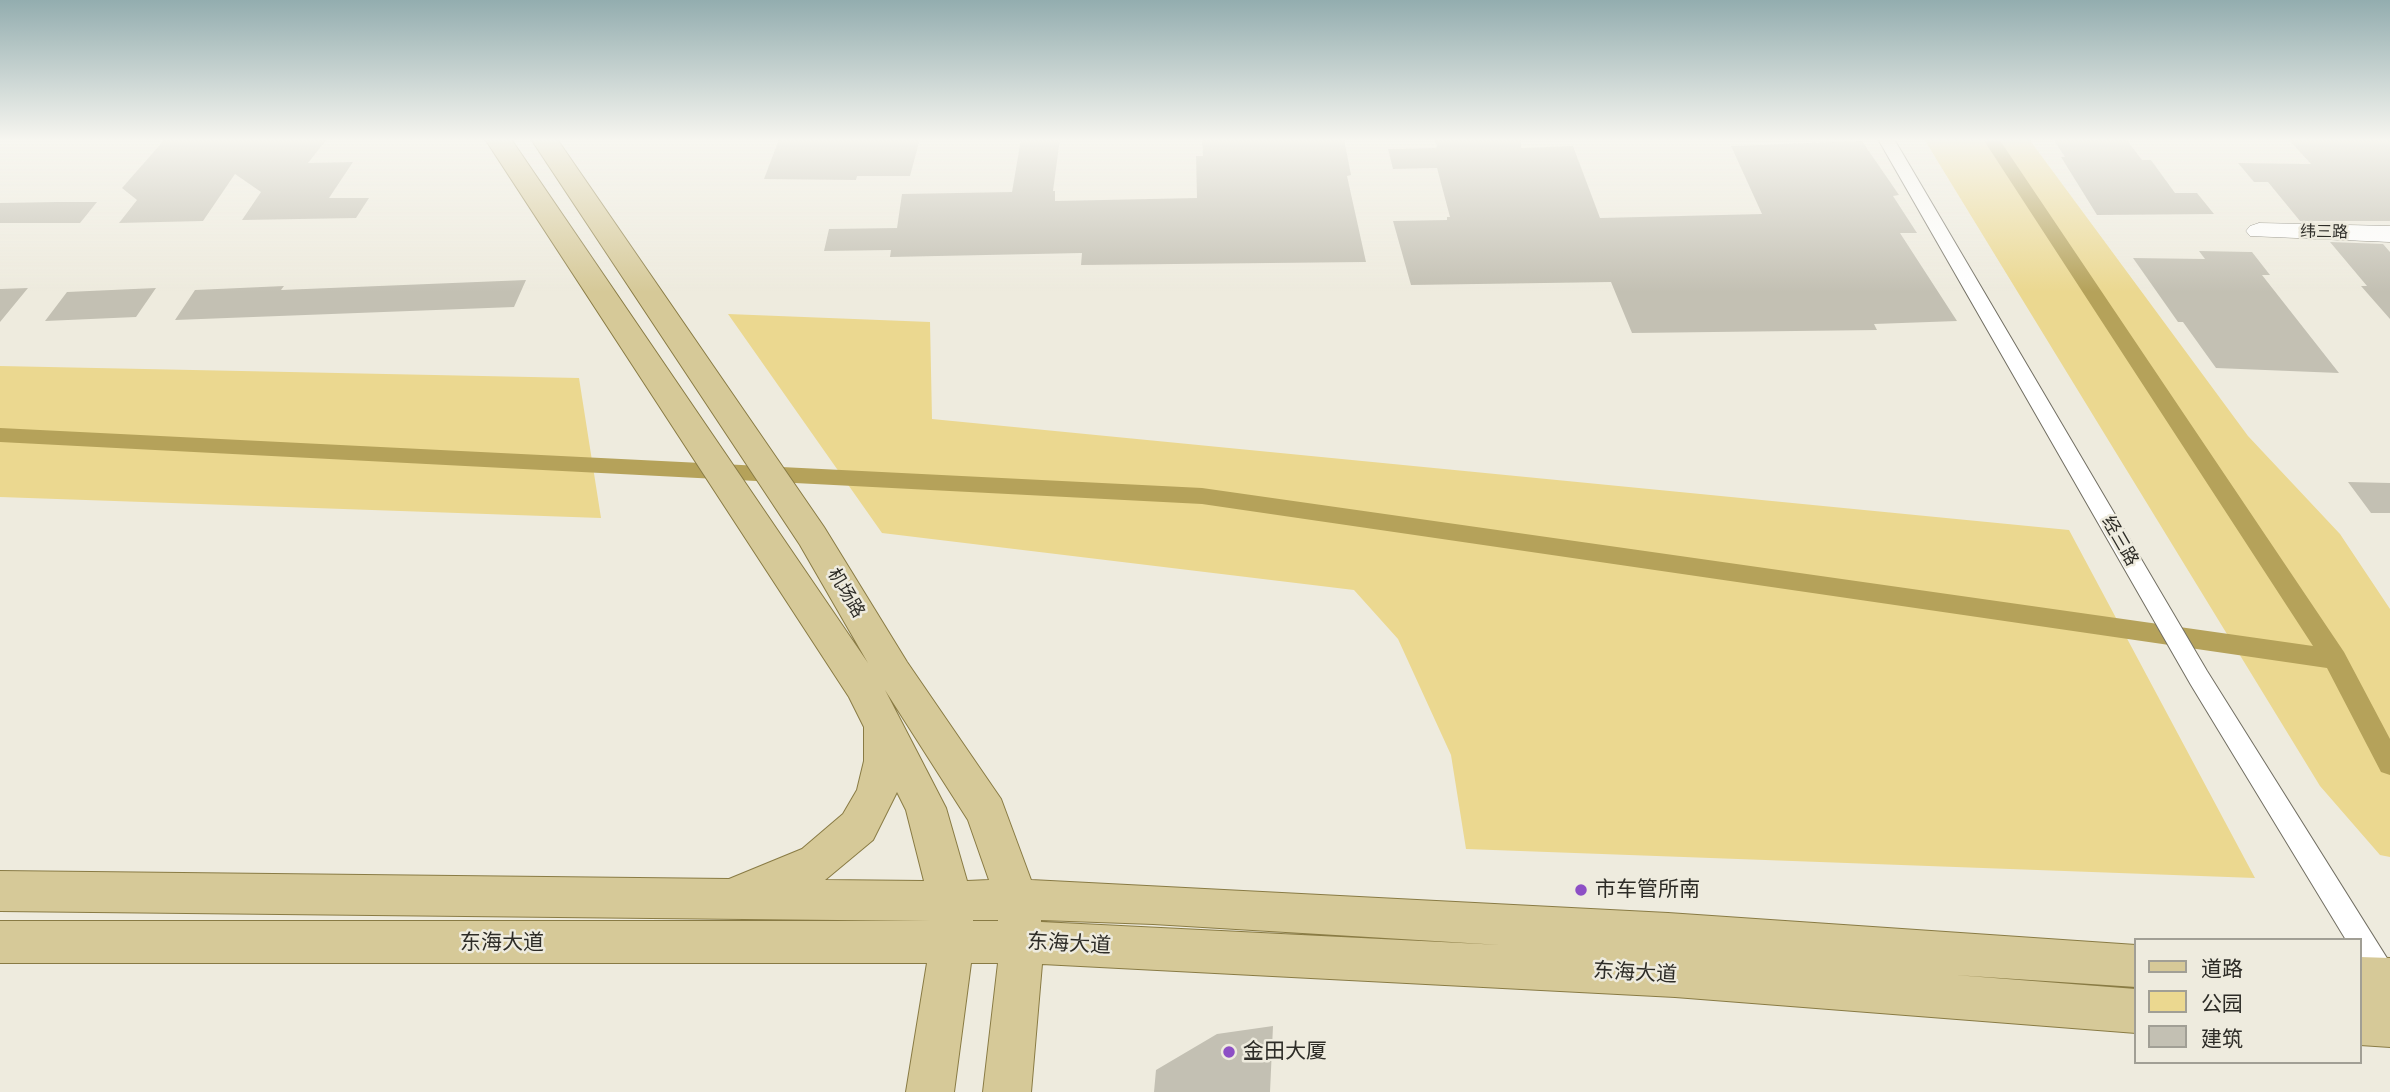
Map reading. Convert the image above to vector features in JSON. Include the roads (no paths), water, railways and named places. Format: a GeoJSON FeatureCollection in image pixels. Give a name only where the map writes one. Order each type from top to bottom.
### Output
{"type":"FeatureCollection","features":[{"type":"Feature","properties":{"kind":"main road","name":"机场路"},"geometry":{"type":"LineString","coordinates":[[532,190],[863,687],[926,808],[951,922],[930,1092]]}},
{"type":"Feature","properties":{"kind":"main road","name":"机场路"},"geometry":{"type":"LineString","coordinates":[[578,190],[812,536],[894,673],[986,812],[1020,920],[1007,1092]]}},
{"type":"Feature","properties":{"kind":"main road"},"geometry":{"type":"LineString","coordinates":[[720,899],[767,885],[817,863],[858,827],[876,794],[884,761],[884,726]]}},
{"type":"Feature","properties":{"kind":"main road","name":"东海大道"},"geometry":{"type":"LineString","coordinates":[[0,891],[720,899],[951,922]]}},
{"type":"Feature","properties":{"kind":"main road","name":"东海大道"},"geometry":{"type":"LineString","coordinates":[[0,942],[1020,920],[1153,904],[1681,935],[2134,966]]}},
{"type":"Feature","properties":{"kind":"main road","name":"东海大道"},"geometry":{"type":"LineString","coordinates":[[1020,920],[2134,1011]]}},
{"type":"Feature","properties":{"kind":"main road"},"geometry":{"type":"LineString","coordinates":[[2362,1022],[2390,1024]]}},
{"type":"Feature","properties":{"kind":"street","name":"经三路"},"geometry":{"type":"LineString","coordinates":[[1916,190],[2199,678],[2355,938]]}},
{"type":"Feature","properties":{"kind":"street","name":"纬三路"},"geometry":{"type":"LineString","coordinates":[[2259,231],[2390,234]]}},
{"type":"Feature","properties":{"kind":"street","name":"经三路"},"geometry":{"type":"LineString","coordinates":[[2362,950],[2381,982]]}},
{"type":"Feature","properties":{"kind":"waterway"},"geometry":{"type":"LineString","coordinates":[[2025,190],[2335,659]]}},
{"type":"Feature","properties":{"kind":"waterway"},"geometry":{"type":"LineString","coordinates":[[0,435],[1202,496],[2335,659]]}},
{"type":"Feature","properties":{"kind":"waterway"},"geometry":{"type":"LineString","coordinates":[[2335,659],[2390,764]]}},
{"type":"Feature","properties":{"kind":"place","name":"市车管所南"},"geometry":{"type":"Point","coordinates":[1581,890]}},
{"type":"Feature","properties":{"kind":"place","name":"金田大厦"},"geometry":{"type":"Point","coordinates":[1229,1052]}}]}
